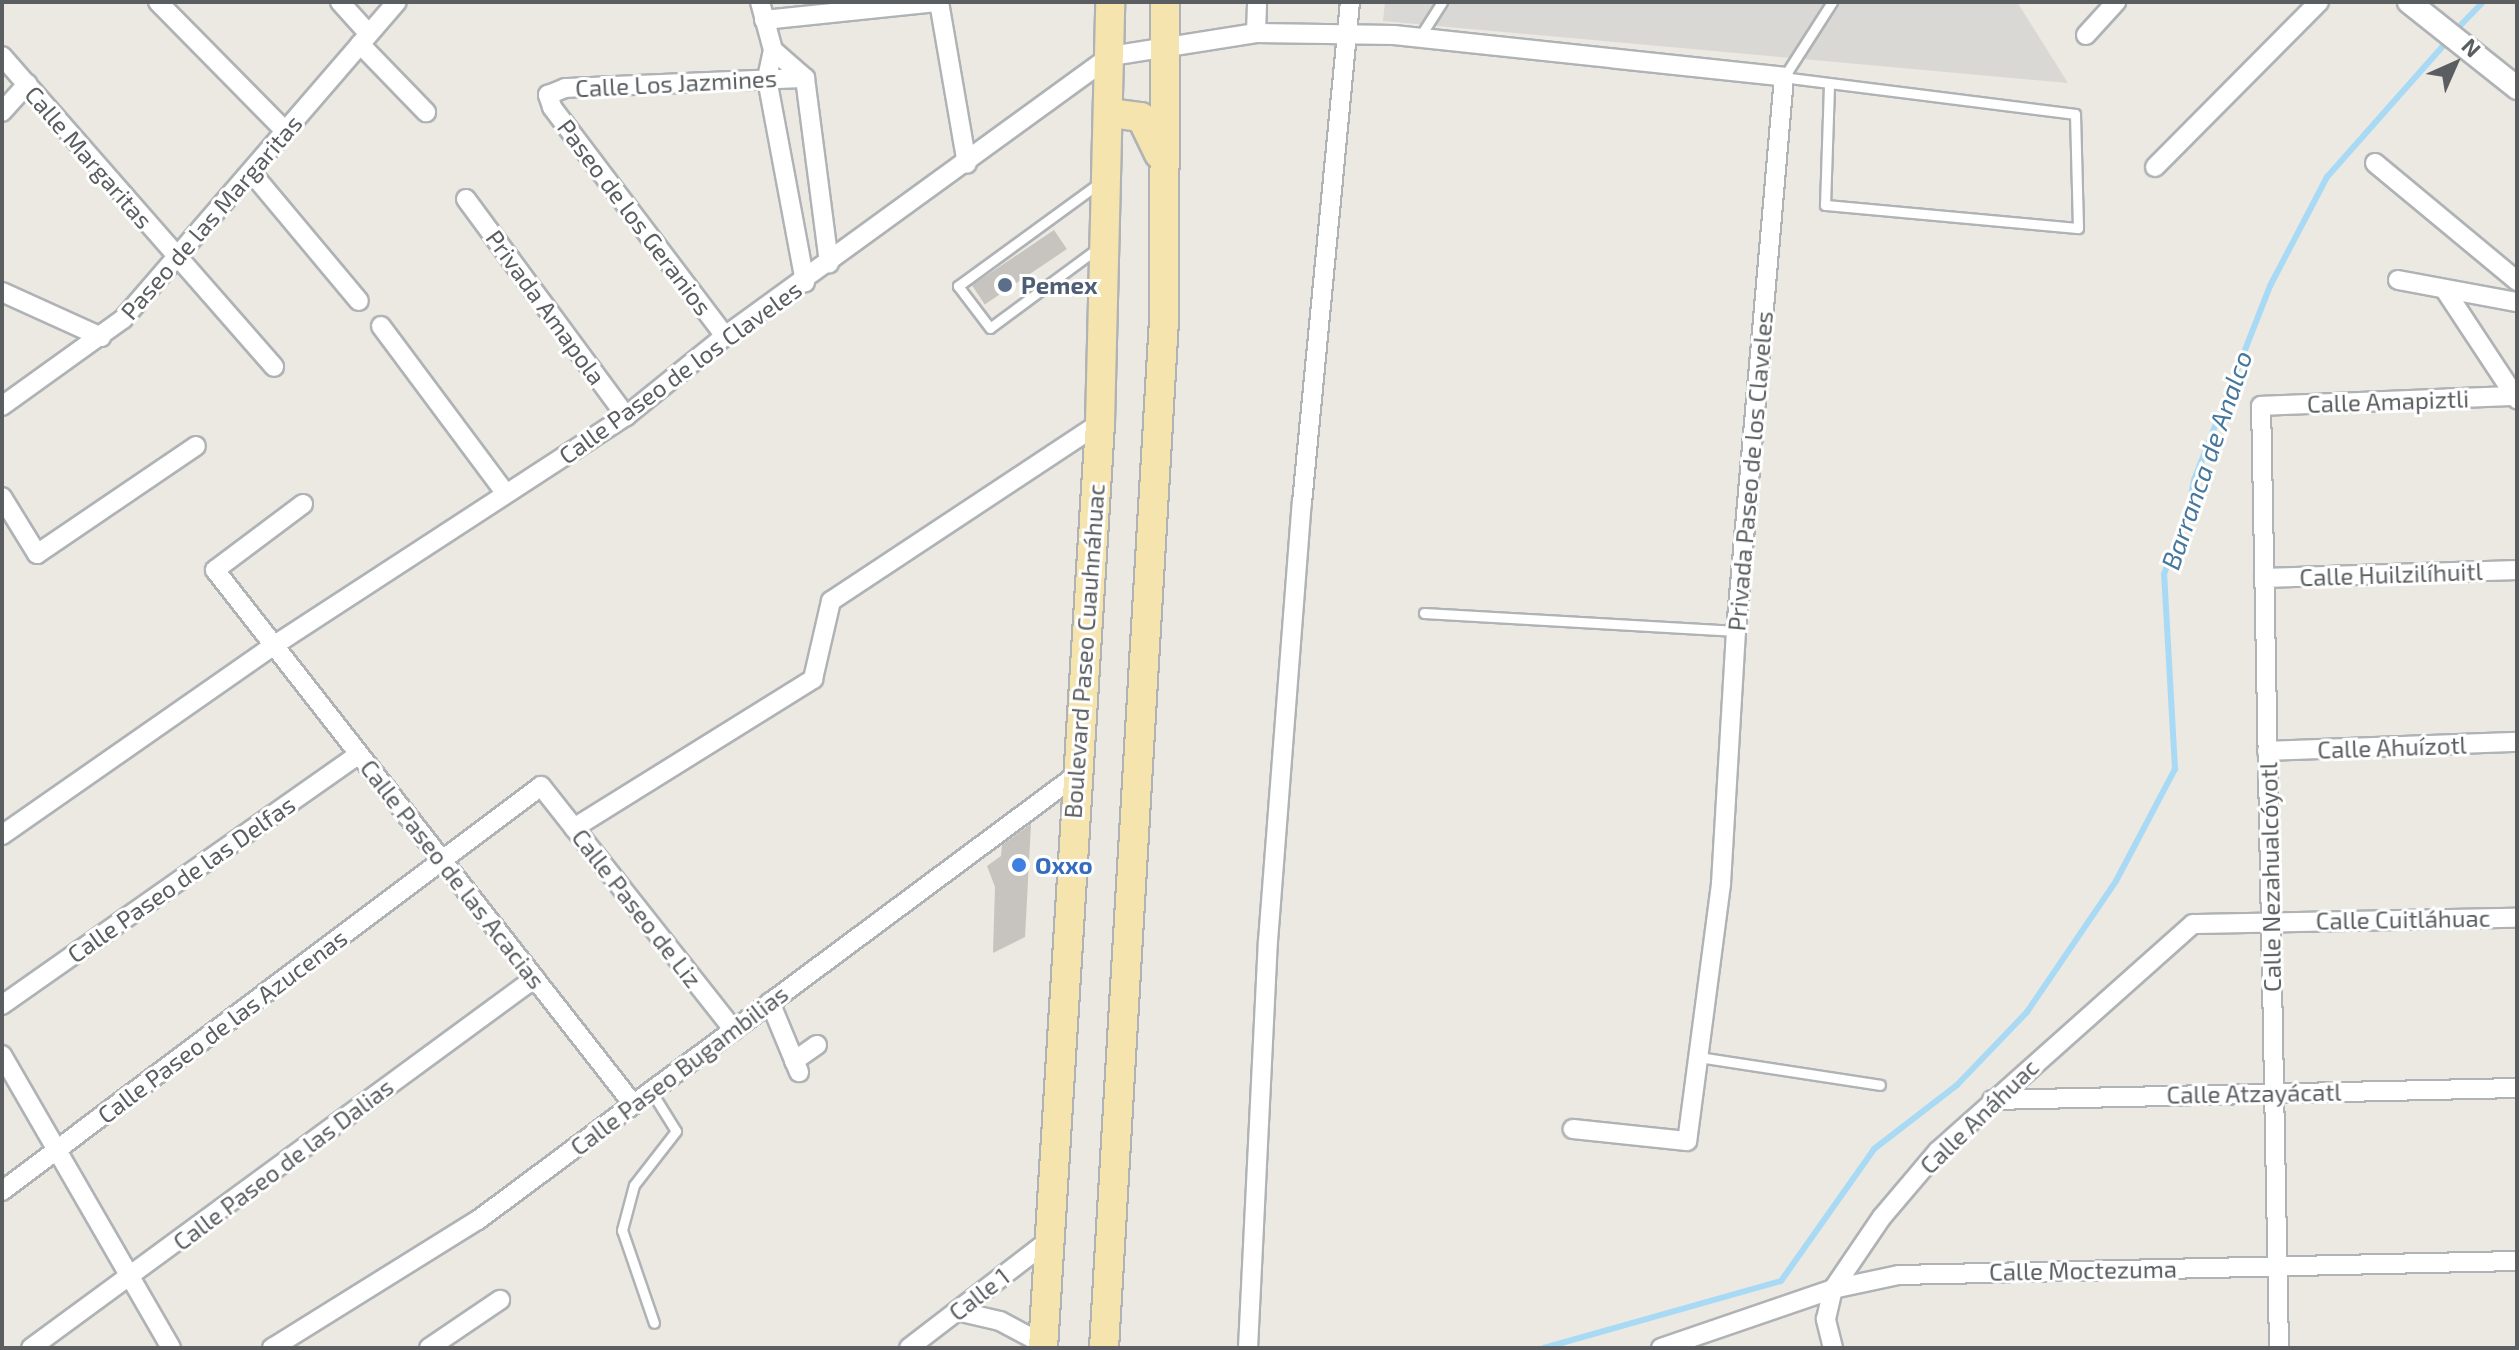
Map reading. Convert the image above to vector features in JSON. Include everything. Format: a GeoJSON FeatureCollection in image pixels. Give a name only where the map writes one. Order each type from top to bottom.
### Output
{"type":"FeatureCollection","features":[{"type":"Feature","properties":{"kind":"main road","name":"Boulevard Paseo Cuauhnáhuac"},"geometry":{"type":"LineString","coordinates":[[1043,1346],[1075,776],[1100,423],[1111,113],[1110,2]]}},
{"type":"Feature","properties":{"kind":"main road"},"geometry":{"type":"LineString","coordinates":[[1104,1348],[1164,319],[1165,2]]}},
{"type":"Feature","properties":{"kind":"main road"},"geometry":{"type":"LineString","coordinates":[[1111,113],[1141,117],[1165,170]]}},
{"type":"Feature","properties":{"kind":"street"},"geometry":{"type":"LineString","coordinates":[[158,2],[286,132]]}},
{"type":"Feature","properties":{"kind":"street"},"geometry":{"type":"LineString","coordinates":[[340,2],[365,39],[426,112]]}},
{"type":"Feature","properties":{"kind":"street","name":"Paseo de las Margaritas"},"geometry":{"type":"LineString","coordinates":[[2,406],[101,337],[176,258],[397,2]]}},
{"type":"Feature","properties":{"kind":"street"},"geometry":{"type":"LineString","coordinates":[[805,282],[767,79],[773,50],[762,11],[939,2],[967,164]]}},
{"type":"Feature","properties":{"kind":"street"},"geometry":{"type":"LineString","coordinates":[[1256,33],[1257,2]]}},
{"type":"Feature","properties":{"kind":"street"},"geometry":{"type":"LineString","coordinates":[[1248,1348],[1268,941],[1302,503],[1350,2]]}},
{"type":"Feature","properties":{"kind":"street"},"geometry":{"type":"LineString","coordinates":[[2086,35],[2116,2]]}},
{"type":"Feature","properties":{"kind":"street"},"geometry":{"type":"LineString","coordinates":[[2155,167],[2319,2]]}},
{"type":"Feature","properties":{"kind":"street"},"geometry":{"type":"LineString","coordinates":[[2409,2],[2517,88]]}},
{"type":"Feature","properties":{"kind":"street","name":"Calle Paseo de los Claveles"},"geometry":{"type":"LineString","coordinates":[[2,835],[273,646],[626,416],[725,336],[805,282],[1111,56],[1165,45],[1256,33],[1419,38]]}},
{"type":"Feature","properties":{"kind":"street"},"geometry":{"type":"LineString","coordinates":[[1419,38],[1784,77]]}},
{"type":"Feature","properties":{"kind":"street"},"geometry":{"type":"LineString","coordinates":[[773,50],[805,78],[829,263]]}},
{"type":"Feature","properties":{"kind":"street","name":"Calle Margaritas"},"geometry":{"type":"LineString","coordinates":[[2,56],[274,367]]}},
{"type":"Feature","properties":{"kind":"street","name":"Privada Paseo de los Claveles"},"geometry":{"type":"LineString","coordinates":[[1573,1129],[1687,1141],[1721,884],[1736,631],[1784,77]]}},
{"type":"Feature","properties":{"kind":"street","name":"Calle Los Jazmines"},"geometry":{"type":"LineString","coordinates":[[548,95],[565,88],[805,78]]}},
{"type":"Feature","properties":{"kind":"street"},"geometry":{"type":"LineString","coordinates":[[2,112],[27,84]]}},
{"type":"Feature","properties":{"kind":"street","name":"Paseo de los Geranios"},"geometry":{"type":"LineString","coordinates":[[548,95],[552,107],[725,336]]}},
{"type":"Feature","properties":{"kind":"street"},"geometry":{"type":"LineString","coordinates":[[2375,163],[2517,281]]}},
{"type":"Feature","properties":{"kind":"street"},"geometry":{"type":"LineString","coordinates":[[251,172],[359,301]]}},
{"type":"Feature","properties":{"kind":"street","name":"Privada Amapola"},"geometry":{"type":"LineString","coordinates":[[466,199],[626,416]]}},
{"type":"Feature","properties":{"kind":"street"},"geometry":{"type":"LineString","coordinates":[[2398,280],[2517,302]]}},
{"type":"Feature","properties":{"kind":"street"},"geometry":{"type":"LineString","coordinates":[[2445,290],[2516,398]]}},
{"type":"Feature","properties":{"kind":"street"},"geometry":{"type":"LineString","coordinates":[[2,292],[101,337]]}},
{"type":"Feature","properties":{"kind":"street"},"geometry":{"type":"LineString","coordinates":[[381,326],[506,494]]}},
{"type":"Feature","properties":{"kind":"street","name":"Calle Amapiztli"},"geometry":{"type":"LineString","coordinates":[[2261,406],[2516,398]]}},
{"type":"Feature","properties":{"kind":"street","name":"Calle Nezahualcóyotl"},"geometry":{"type":"LineString","coordinates":[[2261,406],[2279,1348]]}},
{"type":"Feature","properties":{"kind":"street"},"geometry":{"type":"LineString","coordinates":[[574,828],[813,679],[831,601],[1100,423]]}},
{"type":"Feature","properties":{"kind":"street"},"geometry":{"type":"LineString","coordinates":[[2,497],[37,554],[196,446]]}},
{"type":"Feature","properties":{"kind":"street","name":"Calle Paseo de las Acacias"},"geometry":{"type":"LineString","coordinates":[[303,504],[215,570],[633,1104]]}},
{"type":"Feature","properties":{"kind":"street","name":"Calle Huilzilíhuitl"},"geometry":{"type":"LineString","coordinates":[[2264,578],[2517,570]]}},
{"type":"Feature","properties":{"kind":"street","name":"Calle Ahuízotl"},"geometry":{"type":"LineString","coordinates":[[2267,751],[2517,742]]}},
{"type":"Feature","properties":{"kind":"street","name":"Calle Paseo de las Delfas"},"geometry":{"type":"LineString","coordinates":[[2,1005],[359,754]]}},
{"type":"Feature","properties":{"kind":"street","name":"Calle Paseo Bugambilias"},"geometry":{"type":"LineString","coordinates":[[274,1347],[478,1220],[1075,776]]}},
{"type":"Feature","properties":{"kind":"street","name":"Calle Paseo de Liz"},"geometry":{"type":"LineString","coordinates":[[541,786],[734,1030]]}},
{"type":"Feature","properties":{"kind":"street","name":"Calle Paseo de las Azucenas"},"geometry":{"type":"LineString","coordinates":[[2,1191],[541,786]]}},
{"type":"Feature","properties":{"kind":"street","name":"Calle Cuitláhuac"},"geometry":{"type":"LineString","coordinates":[[2193,924],[2517,918]]}},
{"type":"Feature","properties":{"kind":"street","name":"Calle Anáhuac"},"geometry":{"type":"LineString","coordinates":[[1833,1348],[1826,1319],[1833,1289],[1882,1217],[1938,1151],[2193,924]]}},
{"type":"Feature","properties":{"kind":"street","name":"Calle Paseo de las Dalias"},"geometry":{"type":"LineString","coordinates":[[31,1348],[535,978]]}},
{"type":"Feature","properties":{"kind":"street"},"geometry":{"type":"LineString","coordinates":[[770,1002],[797,1066],[817,1045]]}},
{"type":"Feature","properties":{"kind":"street"},"geometry":{"type":"LineString","coordinates":[[2,1055],[171,1348]]}},
{"type":"Feature","properties":{"kind":"street","name":"Calle Atzayácatl"},"geometry":{"type":"LineString","coordinates":[[1992,1100],[2274,1091],[2517,1088]]}},
{"type":"Feature","properties":{"kind":"street","name":"Calle 1"},"geometry":{"type":"LineString","coordinates":[[909,1348],[1049,1240]]}},
{"type":"Feature","properties":{"kind":"street","name":"Calle Moctezuma"},"geometry":{"type":"LineString","coordinates":[[1661,1348],[1833,1289],[1899,1275],[2517,1261]]}},
{"type":"Feature","properties":{"kind":"street"},"geometry":{"type":"LineString","coordinates":[[429,1348],[454,1341],[500,1300]]}},
{"type":"Feature","properties":{"kind":"street"},"geometry":{"type":"LineString","coordinates":[[957,1311],[1000,1321],[1043,1346]]}},
{"type":"Feature","properties":{"kind":"lane"},"geometry":{"type":"LineString","coordinates":[[1419,38],[1442,2]]}},
{"type":"Feature","properties":{"kind":"lane"},"geometry":{"type":"LineString","coordinates":[[1829,85],[1825,205],[2078,228],[2075,114],[1784,77],[1832,2]]}},
{"type":"Feature","properties":{"kind":"lane"},"geometry":{"type":"LineString","coordinates":[[1106,242],[990,328],[958,286],[1108,177]]}},
{"type":"Feature","properties":{"kind":"lane"},"geometry":{"type":"LineString","coordinates":[[1424,613],[1736,631]]}},
{"type":"Feature","properties":{"kind":"lane"},"geometry":{"type":"LineString","coordinates":[[1698,1057],[1880,1085]]}},
{"type":"Feature","properties":{"kind":"lane"},"geometry":{"type":"LineString","coordinates":[[651,1091],[676,1131],[634,1185],[622,1230],[654,1323]]}},
{"type":"Feature","properties":{"kind":"shaded area"},"geometry":{"type":"Polygon","coordinates":[[[1385,2],[2017,2],[2068,83],[1383,21],[1385,2]]]}},
{"type":"Feature","properties":{"kind":"building"},"geometry":{"type":"Polygon","coordinates":[[[1054,230],[1067,249],[985,304],[972,285],[1054,230]]]}},
{"type":"Feature","properties":{"kind":"building"},"geometry":{"type":"Polygon","coordinates":[[[1031,824],[1025,937],[993,953],[995,887],[987,866],[1001,856],[1002,845],[1031,824]]]}},
{"type":"Feature","properties":{"kind":"waterway","name":"Barranca de Analco"},"geometry":{"type":"LineString","coordinates":[[2455,31],[2483,2]]}},
{"type":"Feature","properties":{"kind":"waterway","name":"Barranca de Analco"},"geometry":{"type":"LineString","coordinates":[[1544,1348],[1781,1281],[1874,1149],[1957,1085],[2027,1012],[2116,881],[2175,769],[2164,574],[2188,511],[2194,480],[2270,286],[2327,177],[2448,40]]}},
{"type":"Feature","properties":{"kind":"place","name":"Pemex"},"geometry":{"type":"Point","coordinates":[1005,285]}},
{"type":"Feature","properties":{"kind":"place","name":"Oxxo"},"geometry":{"type":"Point","coordinates":[1019,865]}}]}
